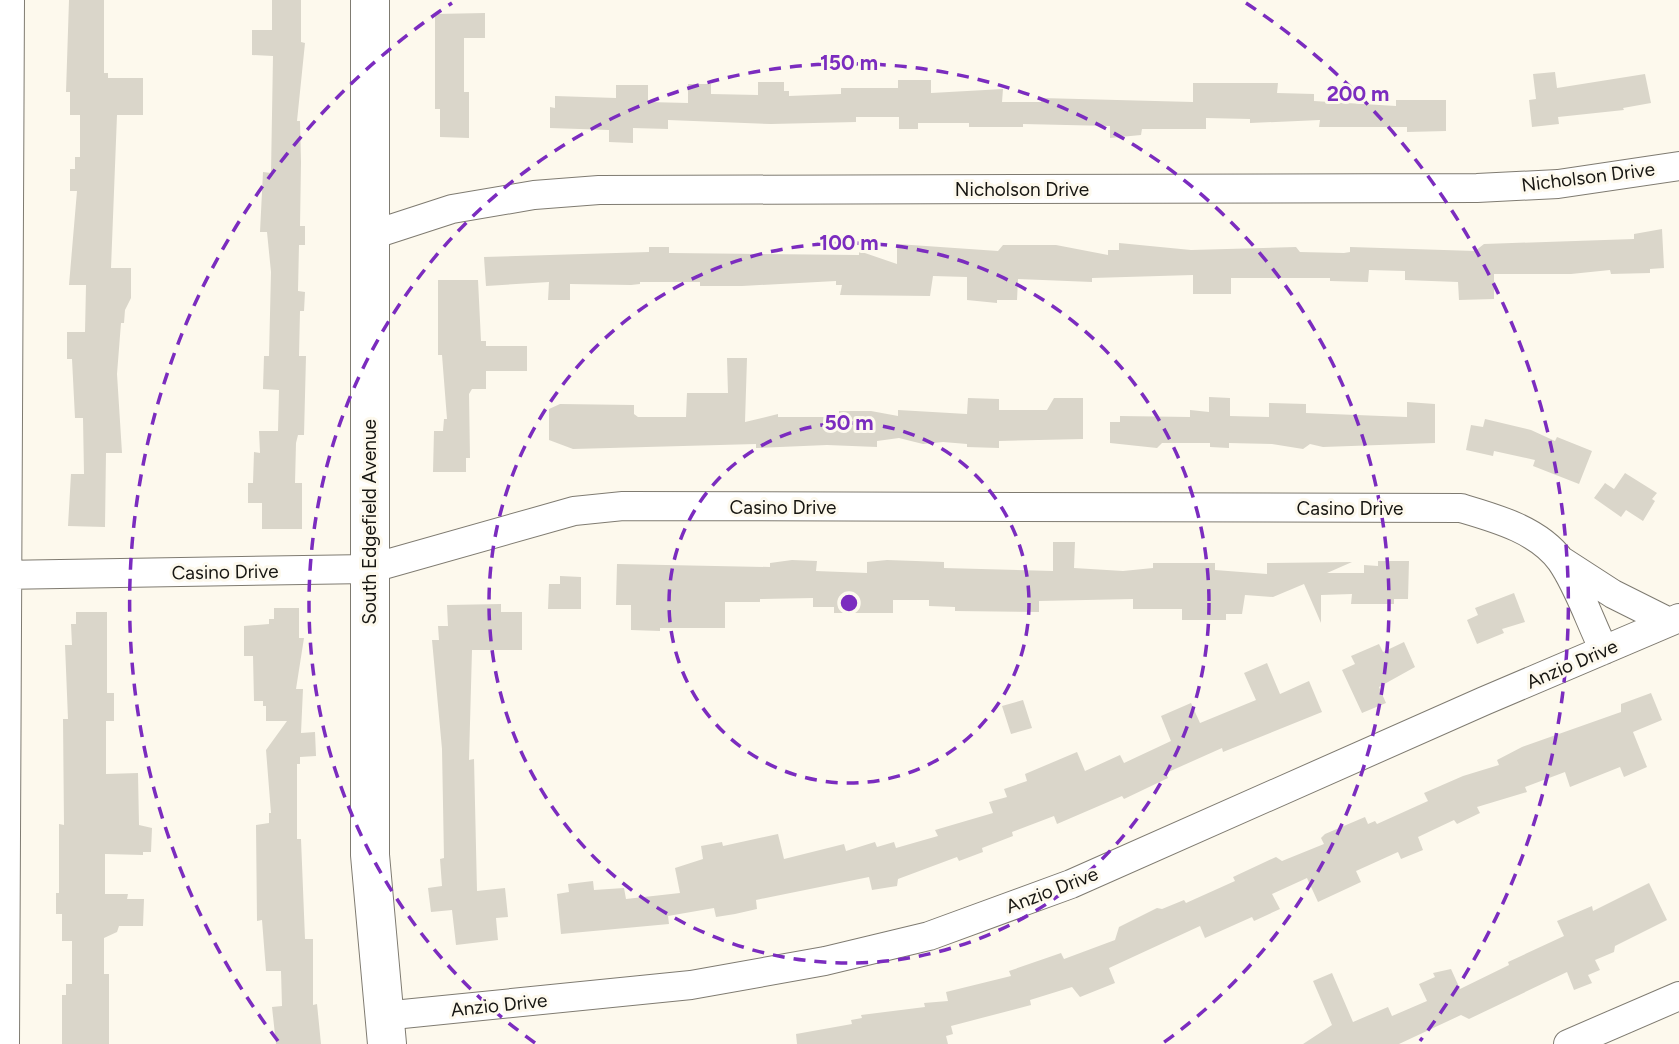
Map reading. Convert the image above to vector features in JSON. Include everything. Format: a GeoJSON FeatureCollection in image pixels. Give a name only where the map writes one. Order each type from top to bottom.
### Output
{"type":"FeatureCollection","features":[{"type":"Feature","properties":{"kind":"street"},"geometry":{"type":"LineString","coordinates":[[5,1044],[4,575],[10,0]]}},
{"type":"Feature","properties":{"kind":"street","name":"South Edgefield Avenue"},"geometry":{"type":"LineString","coordinates":[[370,0],[370,855],[385,1030]]}},
{"type":"Feature","properties":{"kind":"street","name":"Nicholson Drive"},"geometry":{"type":"LineString","coordinates":[[369,236],[452,209],[534,195],[599,190],[1478,188],[1558,184],[1679,166]]}},
{"type":"Feature","properties":{"kind":"street","name":"Casino Drive"},"geometry":{"type":"LineString","coordinates":[[4,575],[369,569],[575,511],[623,506],[1461,508],[1507,522],[1536,539],[1560,560],[1613,594],[1674,620]]}},
{"type":"Feature","properties":{"kind":"street","name":"Casino Drive"},"geometry":{"type":"LineString","coordinates":[[1560,560],[1604,650]]}},
{"type":"Feature","properties":{"kind":"street","name":"Anzio Drive"},"geometry":{"type":"LineString","coordinates":[[385,1030],[691,985],[825,961],[929,936],[1071,884],[1674,620]]}},
{"type":"Feature","properties":{"kind":"street"},"geometry":{"type":"LineString","coordinates":[[1568,1044],[1679,996]]}},
{"type":"Feature","properties":{"kind":"building"},"geometry":{"type":"Polygon","coordinates":[[[69,0],[104,0],[104,73],[108,73],[108,78],[143,78],[143,115],[117,115],[111,268],[131,268],[131,298],[125,310],[124,323],[121,323],[117,374],[122,453],[106,453],[105,527],[68,526],[71,474],[84,474],[83,418],[75,418],[72,359],[67,359],[67,332],[85,332],[86,285],[69,285],[77,191],[70,191],[70,169],[75,169],[75,157],[80,157],[80,115],[70,115],[70,92],[66,92],[69,0]]]}},
{"type":"Feature","properties":{"kind":"building"},"geometry":{"type":"Polygon","coordinates":[[[272,0],[301,0],[301,42],[305,43],[297,121],[300,121],[300,226],[305,226],[305,245],[299,245],[298,291],[305,292],[304,311],[300,311],[299,356],[306,356],[304,435],[298,435],[296,443],[295,483],[302,483],[302,529],[262,529],[262,503],[248,503],[248,483],[253,483],[254,452],[260,453],[259,431],[278,431],[279,390],[263,389],[264,356],[269,356],[271,272],[267,232],[260,232],[263,172],[271,173],[273,56],[252,55],[252,30],[272,30],[272,0]]]}},
{"type":"Feature","properties":{"kind":"building"},"geometry":{"type":"Polygon","coordinates":[[[485,13],[485,38],[464,38],[464,92],[469,92],[469,138],[440,137],[440,109],[435,109],[435,14],[485,13]]]}},
{"type":"Feature","properties":{"kind":"building"},"geometry":{"type":"Polygon","coordinates":[[[1555,72],[1557,88],[1645,74],[1651,103],[1623,108],[1624,110],[1558,117],[1559,124],[1532,127],[1529,100],[1536,99],[1533,74],[1555,72]]]}},
{"type":"Feature","properties":{"kind":"building"},"geometry":{"type":"Polygon","coordinates":[[[898,80],[931,80],[931,93],[1003,89],[1002,102],[1041,102],[1041,98],[1193,102],[1193,83],[1278,83],[1277,93],[1314,94],[1314,101],[1396,106],[1396,100],[1446,100],[1446,131],[1407,132],[1407,127],[1319,127],[1320,120],[1250,123],[1250,119],[1206,118],[1206,129],[1142,129],[1141,135],[1110,138],[1110,126],[1023,124],[1023,127],[969,127],[969,123],[918,123],[918,129],[899,129],[899,117],[856,117],[856,122],[771,124],[668,120],[668,129],[633,128],[633,143],[609,142],[609,130],[550,128],[550,107],[555,108],[555,96],[616,98],[616,85],[648,85],[648,102],[688,103],[688,84],[711,84],[711,94],[758,95],[758,82],[784,82],[784,91],[789,91],[789,96],[841,94],[841,88],[898,88],[898,80]]]}},
{"type":"Feature","properties":{"kind":"building"},"geometry":{"type":"Polygon","coordinates":[[[1662,229],[1664,268],[1650,269],[1650,273],[1611,274],[1610,270],[1571,274],[1494,274],[1494,299],[1459,300],[1458,282],[1405,280],[1405,271],[1369,270],[1368,282],[1330,281],[1330,278],[1231,278],[1231,294],[1193,294],[1193,275],[1092,278],[1092,282],[1018,279],[1017,300],[997,300],[997,303],[967,300],[967,277],[933,276],[930,296],[840,295],[842,285],[836,285],[836,281],[742,286],[700,286],[700,282],[640,282],[631,285],[570,284],[570,300],[548,300],[549,282],[486,286],[484,257],[649,252],[649,247],[669,247],[669,253],[859,255],[859,251],[897,264],[897,244],[998,251],[1003,245],[1056,245],[1108,255],[1108,250],[1119,250],[1119,243],[1191,250],[1296,247],[1300,252],[1344,253],[1350,252],[1350,247],[1475,251],[1484,244],[1634,239],[1634,234],[1662,229]]]}},
{"type":"Feature","properties":{"kind":"building"},"geometry":{"type":"Polygon","coordinates":[[[438,280],[478,280],[481,341],[486,341],[486,346],[527,346],[527,371],[486,371],[486,389],[472,389],[469,394],[470,458],[466,458],[466,472],[433,472],[434,431],[443,431],[444,419],[447,419],[442,355],[438,355],[438,280]]]}},
{"type":"Feature","properties":{"kind":"building"},"geometry":{"type":"Polygon","coordinates":[[[727,358],[747,358],[745,422],[778,414],[778,417],[839,417],[839,411],[871,411],[898,416],[898,410],[967,414],[968,398],[999,399],[999,410],[1047,410],[1054,398],[1083,398],[1083,439],[999,441],[999,448],[967,447],[967,444],[943,442],[923,444],[899,438],[877,441],[877,447],[827,445],[756,448],[756,444],[573,449],[549,440],[549,409],[560,404],[634,405],[634,414],[638,417],[686,417],[687,393],[728,393],[727,358]]]}},
{"type":"Feature","properties":{"kind":"building"},"geometry":{"type":"Polygon","coordinates":[[[1209,397],[1230,398],[1230,416],[1269,417],[1269,403],[1306,404],[1306,413],[1407,417],[1407,402],[1435,404],[1435,443],[1323,447],[1310,444],[1303,449],[1272,444],[1229,443],[1229,448],[1210,447],[1210,443],[1162,443],[1157,448],[1110,443],[1110,422],[1120,422],[1120,416],[1190,417],[1190,410],[1209,412],[1209,397]]]}},
{"type":"Feature","properties":{"kind":"building"},"geometry":{"type":"Polygon","coordinates":[[[1485,419],[1531,430],[1555,441],[1557,437],[1592,451],[1579,484],[1533,466],[1535,460],[1494,451],[1493,456],[1466,450],[1471,425],[1483,427],[1485,419]]]}},
{"type":"Feature","properties":{"kind":"building"},"geometry":{"type":"Polygon","coordinates":[[[1625,473],[1657,493],[1643,521],[1626,510],[1621,517],[1594,498],[1605,483],[1614,489],[1625,473]]]}},
{"type":"Feature","properties":{"kind":"building"},"geometry":{"type":"Polygon","coordinates":[[[1053,542],[1075,542],[1074,568],[1123,571],[1153,568],[1153,563],[1215,563],[1215,570],[1267,574],[1267,563],[1352,562],[1327,573],[1364,573],[1364,565],[1378,566],[1378,561],[1409,561],[1408,599],[1394,599],[1394,604],[1351,604],[1352,594],[1321,595],[1321,623],[1304,584],[1273,597],[1245,595],[1242,614],[1226,614],[1226,620],[1182,620],[1182,609],[1133,609],[1133,599],[1039,601],[1039,612],[955,611],[955,607],[929,606],[929,600],[893,600],[893,613],[834,613],[834,607],[813,607],[813,598],[760,599],[760,602],[725,602],[725,628],[660,628],[660,631],[631,630],[631,605],[616,605],[617,564],[770,567],[770,563],[792,560],[817,561],[816,571],[867,573],[867,562],[887,560],[944,562],[944,568],[1053,571],[1053,542]]]}},
{"type":"Feature","properties":{"kind":"building"},"geometry":{"type":"Polygon","coordinates":[[[560,576],[581,577],[581,609],[548,609],[549,584],[560,584],[560,576]]]}},
{"type":"Feature","properties":{"kind":"building"},"geometry":{"type":"Polygon","coordinates":[[[1514,593],[1525,622],[1502,629],[1504,633],[1477,644],[1467,620],[1478,615],[1475,608],[1514,593]]]}},
{"type":"Feature","properties":{"kind":"building"},"geometry":{"type":"Polygon","coordinates":[[[501,604],[501,612],[522,612],[522,650],[472,650],[469,760],[474,759],[477,891],[505,888],[508,917],[496,918],[498,940],[456,945],[452,910],[431,912],[428,888],[442,886],[440,859],[444,858],[442,749],[432,640],[439,640],[438,626],[448,626],[447,605],[501,604]]]}},
{"type":"Feature","properties":{"kind":"building"},"geometry":{"type":"Polygon","coordinates":[[[274,608],[299,608],[299,638],[304,638],[296,689],[303,689],[301,733],[315,732],[316,756],[300,757],[300,764],[297,764],[297,839],[301,839],[305,939],[313,939],[313,1005],[317,1004],[321,1044],[276,1044],[272,1007],[282,1006],[281,971],[266,971],[262,920],[257,921],[256,825],[269,823],[271,813],[266,750],[287,721],[266,721],[266,706],[263,706],[263,701],[254,701],[253,656],[244,656],[244,626],[269,624],[269,619],[274,619],[274,608]]]}},
{"type":"Feature","properties":{"kind":"building"},"geometry":{"type":"Polygon","coordinates":[[[76,612],[107,612],[107,693],[114,693],[114,721],[106,721],[106,774],[138,773],[139,825],[152,828],[151,852],[143,852],[143,855],[105,854],[105,894],[128,894],[127,899],[144,899],[143,926],[119,926],[117,932],[104,938],[104,974],[109,974],[109,1044],[62,1044],[62,995],[66,995],[66,984],[72,984],[72,941],[62,941],[62,914],[56,914],[56,893],[59,893],[59,824],[64,825],[63,719],[68,719],[65,645],[72,645],[71,624],[76,624],[76,612]]]}},
{"type":"Feature","properties":{"kind":"building"},"geometry":{"type":"Polygon","coordinates":[[[1404,642],[1415,667],[1379,687],[1386,703],[1362,713],[1342,670],[1355,664],[1351,656],[1379,644],[1383,652],[1404,642]]]}},
{"type":"Feature","properties":{"kind":"building"},"geometry":{"type":"Polygon","coordinates":[[[1267,663],[1280,694],[1309,681],[1322,712],[1223,752],[1222,748],[1166,773],[1168,778],[1124,799],[1122,796],[1057,824],[1054,816],[1012,832],[1013,836],[982,848],[983,852],[959,861],[957,857],[898,879],[897,886],[872,890],[869,877],[756,900],[757,909],[735,914],[716,917],[714,908],[668,916],[669,924],[561,934],[557,894],[569,892],[568,884],[593,881],[594,890],[624,888],[626,899],[680,893],[675,868],[703,859],[701,846],[722,842],[723,846],[778,834],[784,859],[844,844],[846,851],[875,842],[877,847],[894,842],[896,848],[938,836],[935,830],[993,813],[989,802],[1007,797],[1004,789],[1027,781],[1025,774],[1077,752],[1085,771],[1120,755],[1124,763],[1171,741],[1161,716],[1191,703],[1200,723],[1256,700],[1244,673],[1267,663]]]}},
{"type":"Feature","properties":{"kind":"building"},"geometry":{"type":"Polygon","coordinates":[[[1651,693],[1662,720],[1633,732],[1647,767],[1624,777],[1620,767],[1570,787],[1565,772],[1525,787],[1527,792],[1477,807],[1480,813],[1457,824],[1454,820],[1418,837],[1423,850],[1401,859],[1398,852],[1356,871],[1361,882],[1318,902],[1307,878],[1272,894],[1280,909],[1254,921],[1252,917],[1205,938],[1200,926],[1109,968],[1115,983],[1080,997],[1072,987],[1030,1000],[1031,1005],[951,1026],[953,1034],[946,1036],[948,1044],[797,1044],[796,1034],[852,1024],[851,1020],[862,1018],[861,1015],[925,1007],[924,1003],[948,1001],[946,992],[1011,976],[1009,971],[1061,953],[1064,959],[1115,940],[1119,927],[1157,908],[1162,909],[1184,900],[1186,903],[1235,881],[1233,877],[1276,857],[1282,861],[1324,844],[1321,838],[1325,834],[1365,817],[1368,824],[1375,821],[1377,824],[1428,801],[1424,793],[1463,776],[1499,765],[1497,760],[1522,747],[1621,712],[1621,704],[1651,693]]]}},
{"type":"Feature","properties":{"kind":"building"},"geometry":{"type":"Polygon","coordinates":[[[1023,700],[1032,728],[1011,734],[1002,706],[1023,700]]]}},
{"type":"Feature","properties":{"kind":"building"},"geometry":{"type":"Polygon","coordinates":[[[1649,883],[1667,920],[1615,946],[1614,952],[1595,960],[1600,970],[1588,975],[1592,983],[1574,990],[1567,972],[1469,1019],[1461,1015],[1399,1044],[1303,1044],[1332,1025],[1313,981],[1332,973],[1353,1022],[1388,1007],[1392,1016],[1427,1001],[1419,984],[1435,977],[1433,973],[1451,969],[1460,989],[1509,965],[1508,962],[1564,936],[1557,921],[1592,906],[1593,911],[1649,883]]]}}]}
